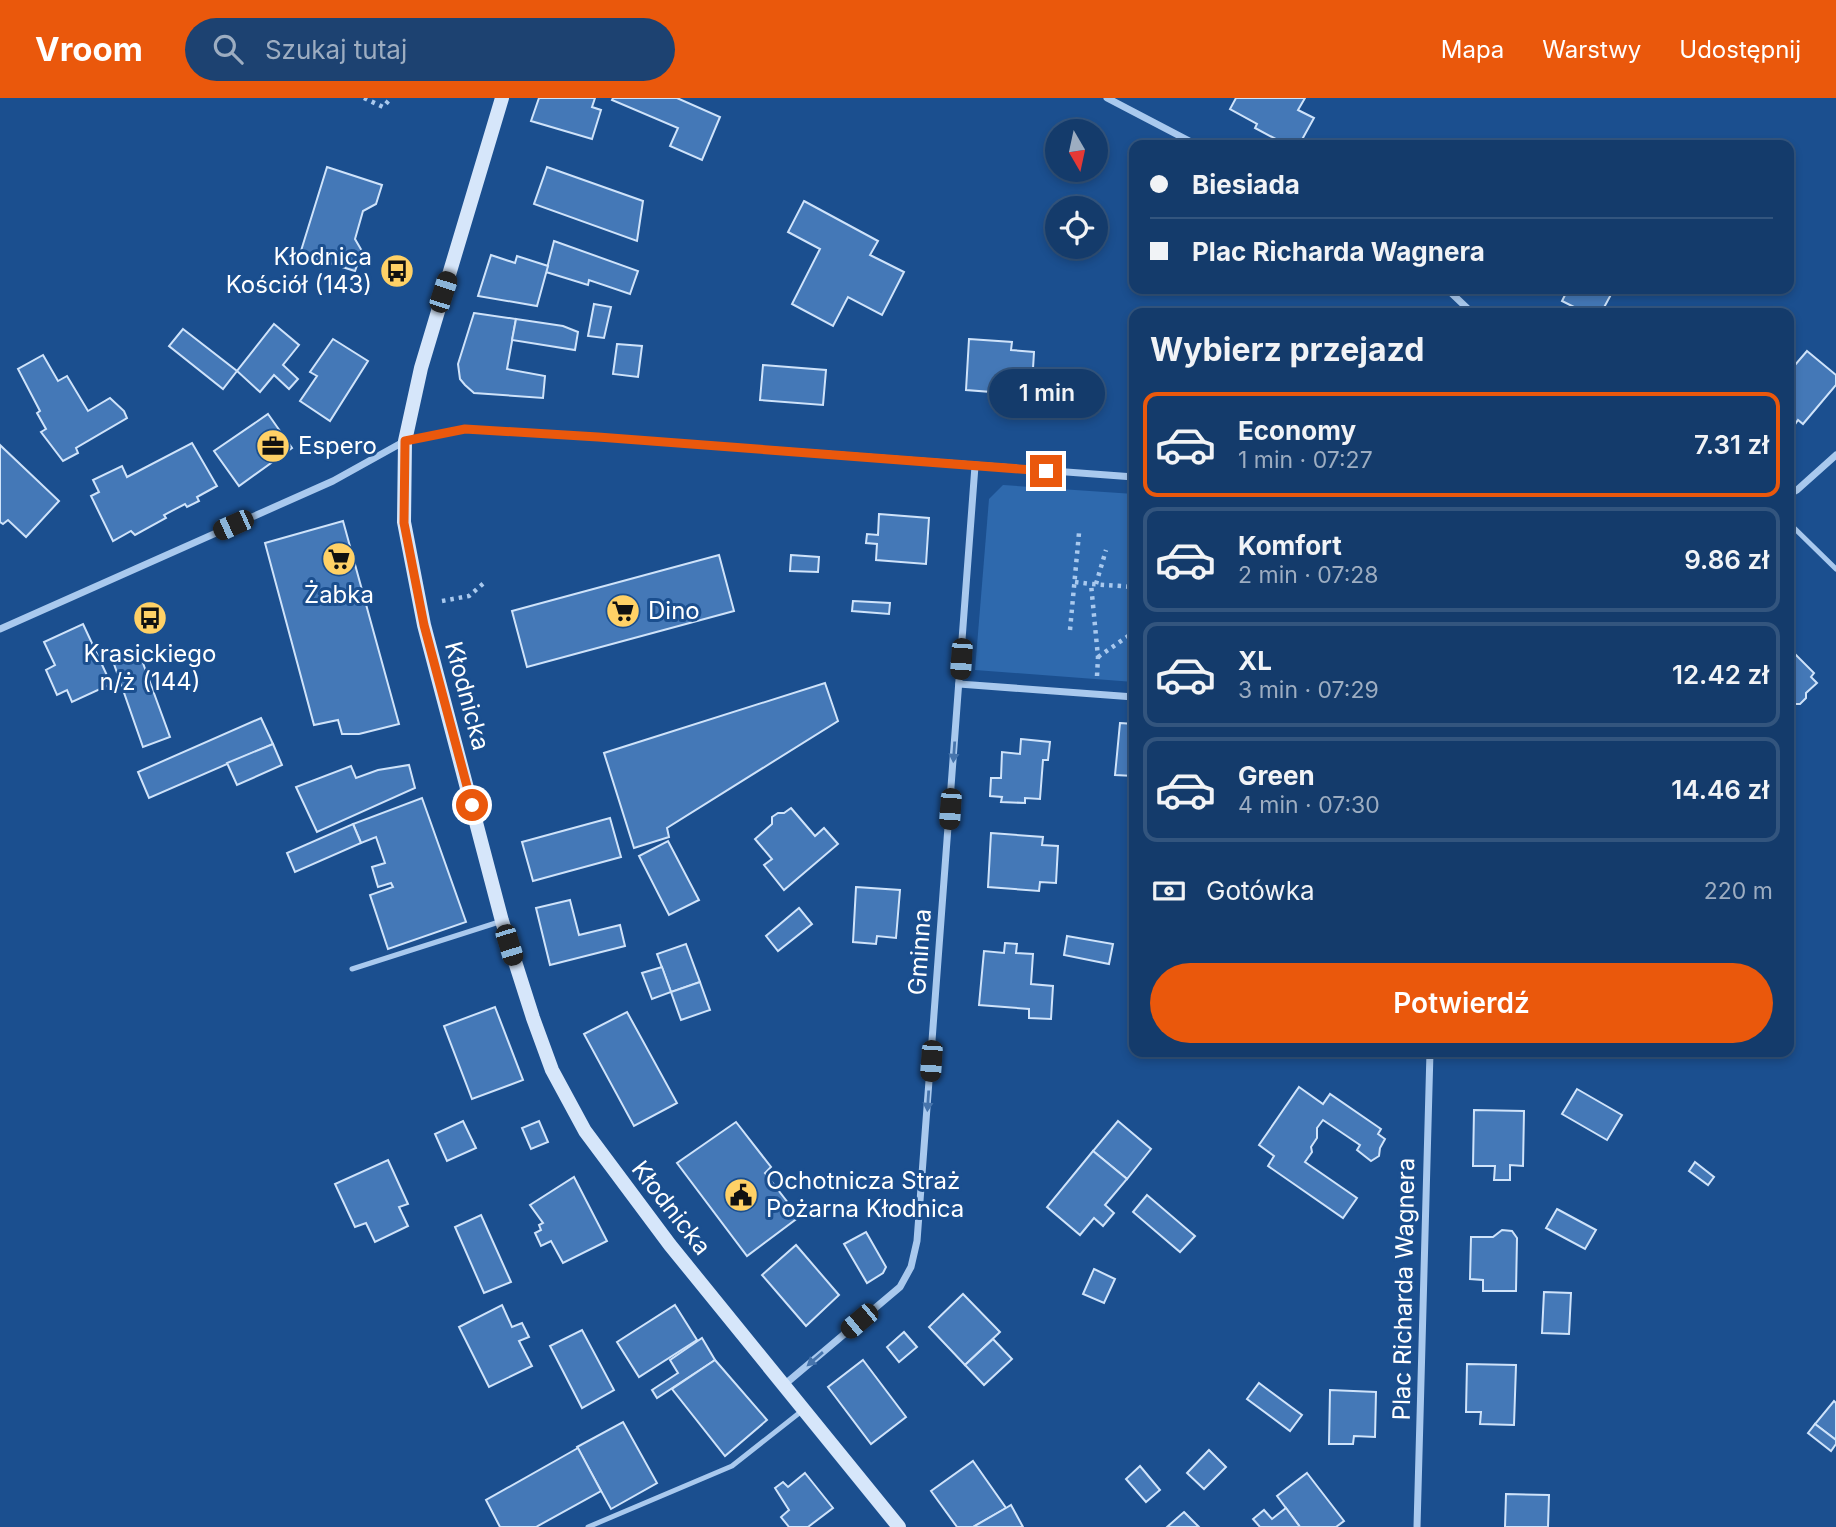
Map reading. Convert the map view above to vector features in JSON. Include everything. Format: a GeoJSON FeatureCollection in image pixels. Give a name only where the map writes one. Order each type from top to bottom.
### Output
{"type":"FeatureCollection","features":[{"type":"Feature","properties":{"kind":"main road","name":"Kłodnicka"},"geometry":{"type":"LineString","coordinates":[[502,98],[442,296],[405,441],[404,523],[424,625],[502,921],[552,1070],[585,1131],[670,1245],[899,1527]]}},
{"type":"Feature","properties":{"kind":"street"},"geometry":{"type":"LineString","coordinates":[[1107,98],[1187,140]]}},
{"type":"Feature","properties":{"kind":"street"},"geometry":{"type":"LineString","coordinates":[[1453,294],[1467,308]]}},
{"type":"Feature","properties":{"kind":"street"},"geometry":{"type":"LineString","coordinates":[[0,629],[333,481],[405,441],[465,429],[1129,477]]}},
{"type":"Feature","properties":{"kind":"street"},"geometry":{"type":"LineString","coordinates":[[1794,492],[1836,454]]}},
{"type":"Feature","properties":{"kind":"street","name":"Gminna"},"geometry":{"type":"LineString","coordinates":[[784,1385],[900,1287],[911,1267],[917,1241],[975,466]]}},
{"type":"Feature","properties":{"kind":"street"},"geometry":{"type":"LineString","coordinates":[[959,684],[1129,697]]}},
{"type":"Feature","properties":{"kind":"street","name":"Plac Richarda Wagnera"},"geometry":{"type":"LineString","coordinates":[[1418,1527],[1430,1057]]}},
{"type":"Feature","properties":{"kind":"lane"},"geometry":{"type":"LineString","coordinates":[[1794,528],[1836,569]]}},
{"type":"Feature","properties":{"kind":"lane"},"geometry":{"type":"LineString","coordinates":[[352,969],[502,921]]}},
{"type":"Feature","properties":{"kind":"lane"},"geometry":{"type":"LineString","coordinates":[[588,1527],[732,1466],[803,1409]]}},
{"type":"Feature","properties":{"kind":"path"},"geometry":{"type":"LineString","coordinates":[[363,98],[383,107],[391,98]]}},
{"type":"Feature","properties":{"kind":"path"},"geometry":{"type":"LineString","coordinates":[[1070,630],[1079,533]]}},
{"type":"Feature","properties":{"kind":"path"},"geometry":{"type":"LineString","coordinates":[[1095,694],[1098,657],[1093,584],[1106,550]]}},
{"type":"Feature","properties":{"kind":"path"},"geometry":{"type":"LineString","coordinates":[[424,625],[446,620],[442,601],[469,596],[485,582]]}},
{"type":"Feature","properties":{"kind":"path"},"geometry":{"type":"LineString","coordinates":[[1075,582],[1129,587]]}},
{"type":"Feature","properties":{"kind":"path"},"geometry":{"type":"LineString","coordinates":[[1098,657],[1129,635]]}},
{"type":"Feature","properties":{"kind":"shaded area"},"geometry":{"type":"Polygon","coordinates":[[[1003,485],[1129,494],[1129,682],[975,670],[989,499],[1003,485]]]}},
{"type":"Feature","properties":{"kind":"building"},"geometry":{"type":"Polygon","coordinates":[[[539,98],[595,98],[592,107],[601,110],[592,139],[531,121],[539,98]]]}},
{"type":"Feature","properties":{"kind":"building"},"geometry":{"type":"Polygon","coordinates":[[[677,98],[720,117],[702,160],[670,146],[678,128],[612,100],[677,98]]]}},
{"type":"Feature","properties":{"kind":"building"},"geometry":{"type":"Polygon","coordinates":[[[1236,98],[1305,98],[1298,110],[1314,118],[1302,140],[1278,140],[1255,128],[1257,124],[1230,109],[1236,98]]]}},
{"type":"Feature","properties":{"kind":"building"},"geometry":{"type":"Polygon","coordinates":[[[327,167],[382,185],[376,204],[363,211],[355,239],[362,251],[355,271],[300,254],[327,167]]]}},
{"type":"Feature","properties":{"kind":"building"},"geometry":{"type":"Polygon","coordinates":[[[547,167],[643,201],[637,241],[534,204],[547,167]]]}},
{"type":"Feature","properties":{"kind":"building"},"geometry":{"type":"Polygon","coordinates":[[[804,201],[878,241],[870,255],[904,272],[882,315],[848,297],[833,326],[792,304],[820,249],[788,232],[804,201]]]}},
{"type":"Feature","properties":{"kind":"building"},"geometry":{"type":"Polygon","coordinates":[[[554,241],[638,271],[630,294],[589,280],[588,285],[546,272],[554,241]]]}},
{"type":"Feature","properties":{"kind":"building"},"geometry":{"type":"Polygon","coordinates":[[[491,255],[515,263],[517,256],[548,266],[537,306],[478,296],[491,255]]]}},
{"type":"Feature","properties":{"kind":"building"},"geometry":{"type":"Polygon","coordinates":[[[1566,294],[1611,294],[1604,308],[1576,308],[1562,301],[1566,294]]]}},
{"type":"Feature","properties":{"kind":"building"},"geometry":{"type":"Polygon","coordinates":[[[594,304],[611,307],[604,338],[588,336],[594,304]]]}},
{"type":"Feature","properties":{"kind":"building"},"geometry":{"type":"Polygon","coordinates":[[[474,313],[516,319],[507,369],[545,376],[543,398],[474,393],[460,379],[458,364],[474,313]]]}},
{"type":"Feature","properties":{"kind":"building"},"geometry":{"type":"Polygon","coordinates":[[[516,319],[563,326],[578,332],[575,350],[512,340],[516,319]]]}},
{"type":"Feature","properties":{"kind":"building"},"geometry":{"type":"Polygon","coordinates":[[[274,324],[299,345],[283,365],[298,379],[289,389],[274,375],[260,392],[237,371],[274,324]]]}},
{"type":"Feature","properties":{"kind":"building"},"geometry":{"type":"Polygon","coordinates":[[[183,329],[237,371],[223,389],[169,346],[183,329]]]}},
{"type":"Feature","properties":{"kind":"building"},"geometry":{"type":"Polygon","coordinates":[[[333,339],[368,361],[330,421],[300,401],[317,376],[310,372],[333,339]]]}},
{"type":"Feature","properties":{"kind":"building"},"geometry":{"type":"Polygon","coordinates":[[[969,339],[1012,342],[1011,350],[1034,352],[1031,402],[1004,400],[1004,393],[966,390],[969,339]]]}},
{"type":"Feature","properties":{"kind":"building"},"geometry":{"type":"Polygon","coordinates":[[[617,344],[642,346],[638,377],[613,374],[617,344]]]}},
{"type":"Feature","properties":{"kind":"building"},"geometry":{"type":"Polygon","coordinates":[[[1807,351],[1836,375],[1836,385],[1803,424],[1798,420],[1794,426],[1794,366],[1807,351]]]}},
{"type":"Feature","properties":{"kind":"building"},"geometry":{"type":"Polygon","coordinates":[[[43,355],[58,381],[67,376],[88,411],[110,398],[124,411],[127,418],[76,448],[78,453],[63,461],[41,432],[46,429],[37,413],[40,411],[18,369],[43,355]]]}},
{"type":"Feature","properties":{"kind":"building"},"geometry":{"type":"Polygon","coordinates":[[[763,365],[826,370],[823,405],[760,400],[763,365]]]}},
{"type":"Feature","properties":{"kind":"building"},"geometry":{"type":"Polygon","coordinates":[[[268,414],[292,448],[239,486],[214,451],[268,414]]]}},
{"type":"Feature","properties":{"kind":"building"},"geometry":{"type":"Polygon","coordinates":[[[192,443],[217,486],[197,497],[199,501],[187,507],[185,504],[164,515],[166,518],[135,535],[131,531],[113,541],[91,496],[99,492],[93,480],[122,466],[127,477],[192,443]]]}},
{"type":"Feature","properties":{"kind":"building"},"geometry":{"type":"Polygon","coordinates":[[[0,445],[59,501],[26,537],[8,520],[3,524],[0,522],[0,445]]]}},
{"type":"Feature","properties":{"kind":"building"},"geometry":{"type":"Polygon","coordinates":[[[879,514],[929,518],[926,564],[876,560],[877,544],[866,543],[867,534],[878,535],[879,514]]]}},
{"type":"Feature","properties":{"kind":"building"},"geometry":{"type":"Polygon","coordinates":[[[343,521],[399,724],[359,734],[342,734],[338,720],[314,725],[265,543],[343,521]]]}},
{"type":"Feature","properties":{"kind":"building","name":"Dino"},"geometry":{"type":"Polygon","coordinates":[[[719,555],[734,611],[527,667],[512,611],[719,555]]]}},
{"type":"Feature","properties":{"kind":"building"},"geometry":{"type":"Polygon","coordinates":[[[791,555],[819,557],[818,572],[790,571],[791,555]]]}},
{"type":"Feature","properties":{"kind":"building"},"geometry":{"type":"Polygon","coordinates":[[[853,601],[890,603],[889,614],[852,611],[853,601]]]}},
{"type":"Feature","properties":{"kind":"building"},"geometry":{"type":"Polygon","coordinates":[[[83,624],[111,684],[72,702],[67,690],[57,695],[46,670],[55,665],[44,642],[83,624]]]}},
{"type":"Feature","properties":{"kind":"building"},"geometry":{"type":"Polygon","coordinates":[[[1794,653],[1814,673],[1811,677],[1817,683],[1806,693],[1806,698],[1800,704],[1795,704],[1794,653]]]}},
{"type":"Feature","properties":{"kind":"building"},"geometry":{"type":"Polygon","coordinates":[[[140,655],[170,737],[143,747],[114,664],[140,655]]]}},
{"type":"Feature","properties":{"kind":"building"},"geometry":{"type":"Polygon","coordinates":[[[825,683],[838,721],[667,828],[669,837],[634,848],[604,753],[825,683]]]}},
{"type":"Feature","properties":{"kind":"building"},"geometry":{"type":"Polygon","coordinates":[[[261,718],[273,744],[149,798],[138,772],[261,718]]]}},
{"type":"Feature","properties":{"kind":"building"},"geometry":{"type":"Polygon","coordinates":[[[1120,723],[1129,724],[1129,776],[1115,775],[1120,723]]]}},
{"type":"Feature","properties":{"kind":"building"},"geometry":{"type":"Polygon","coordinates":[[[1021,739],[1050,742],[1048,760],[1043,760],[1040,799],[1025,798],[1025,803],[1001,802],[1002,797],[990,796],[991,778],[1001,778],[1002,752],[1020,754],[1021,739]]]}},
{"type":"Feature","properties":{"kind":"building"},"geometry":{"type":"Polygon","coordinates":[[[273,744],[282,765],[237,785],[227,763],[273,744]]]}},
{"type":"Feature","properties":{"kind":"building"},"geometry":{"type":"Polygon","coordinates":[[[409,765],[415,788],[317,832],[296,787],[351,766],[356,778],[378,770],[409,765]]]}},
{"type":"Feature","properties":{"kind":"building"},"geometry":{"type":"Polygon","coordinates":[[[422,798],[466,922],[388,949],[370,895],[393,887],[391,883],[378,887],[372,867],[385,863],[376,837],[361,843],[353,824],[422,798]]]}},
{"type":"Feature","properties":{"kind":"building"},"geometry":{"type":"Polygon","coordinates":[[[791,808],[815,836],[824,828],[838,844],[784,890],[764,865],[772,859],[755,839],[772,824],[772,817],[791,808]]]}},
{"type":"Feature","properties":{"kind":"building"},"geometry":{"type":"Polygon","coordinates":[[[610,818],[621,857],[533,881],[522,842],[610,818]]]}},
{"type":"Feature","properties":{"kind":"building"},"geometry":{"type":"Polygon","coordinates":[[[353,824],[361,843],[295,872],[287,853],[353,824]]]}},
{"type":"Feature","properties":{"kind":"building"},"geometry":{"type":"Polygon","coordinates":[[[991,833],[1043,837],[1042,845],[1058,846],[1056,883],[1040,882],[1039,891],[988,887],[991,833]]]}},
{"type":"Feature","properties":{"kind":"building"},"geometry":{"type":"Polygon","coordinates":[[[668,841],[699,900],[669,915],[639,856],[668,841]]]}},
{"type":"Feature","properties":{"kind":"building"},"geometry":{"type":"Polygon","coordinates":[[[856,887],[900,890],[896,938],[877,936],[876,944],[853,942],[856,887]]]}},
{"type":"Feature","properties":{"kind":"building"},"geometry":{"type":"Polygon","coordinates":[[[570,900],[579,935],[620,925],[625,946],[550,965],[536,908],[570,900]]]}},
{"type":"Feature","properties":{"kind":"building"},"geometry":{"type":"Polygon","coordinates":[[[799,908],[812,924],[778,951],[766,936],[799,908]]]}},
{"type":"Feature","properties":{"kind":"building"},"geometry":{"type":"Polygon","coordinates":[[[1067,936],[1113,944],[1109,964],[1064,955],[1067,936]]]}},
{"type":"Feature","properties":{"kind":"building"},"geometry":{"type":"Polygon","coordinates":[[[1005,943],[1017,944],[1016,953],[1033,954],[1031,984],[1053,986],[1051,1019],[1029,1018],[1029,1009],[979,1005],[984,951],[1004,953],[1005,943]]]}},
{"type":"Feature","properties":{"kind":"building"},"geometry":{"type":"Polygon","coordinates":[[[686,944],[700,982],[671,992],[657,954],[686,944]]]}},
{"type":"Feature","properties":{"kind":"building"},"geometry":{"type":"Polygon","coordinates":[[[662,967],[671,992],[652,999],[642,973],[662,967]]]}},
{"type":"Feature","properties":{"kind":"building"},"geometry":{"type":"Polygon","coordinates":[[[700,982],[710,1010],[681,1020],[671,992],[700,982]]]}},
{"type":"Feature","properties":{"kind":"building"},"geometry":{"type":"Polygon","coordinates":[[[495,1007],[523,1080],[472,1099],[444,1026],[495,1007]]]}},
{"type":"Feature","properties":{"kind":"building"},"geometry":{"type":"Polygon","coordinates":[[[627,1012],[677,1103],[634,1126],[584,1034],[627,1012]]]}},
{"type":"Feature","properties":{"kind":"building"},"geometry":{"type":"Polygon","coordinates":[[[1299,1087],[1323,1104],[1330,1094],[1381,1129],[1378,1134],[1385,1139],[1379,1156],[1371,1161],[1357,1150],[1360,1145],[1323,1120],[1317,1128],[1317,1138],[1305,1162],[1357,1198],[1343,1218],[1268,1166],[1274,1156],[1259,1145],[1299,1087]]]}},
{"type":"Feature","properties":{"kind":"building"},"geometry":{"type":"Polygon","coordinates":[[[1577,1089],[1622,1115],[1607,1140],[1562,1114],[1577,1089]]]}},
{"type":"Feature","properties":{"kind":"building"},"geometry":{"type":"Polygon","coordinates":[[[1474,1110],[1524,1111],[1523,1166],[1510,1165],[1510,1180],[1494,1180],[1495,1166],[1473,1166],[1474,1110]]]}},
{"type":"Feature","properties":{"kind":"building"},"geometry":{"type":"Polygon","coordinates":[[[463,1121],[476,1148],[447,1161],[435,1134],[463,1121]]]}},
{"type":"Feature","properties":{"kind":"building"},"geometry":{"type":"Polygon","coordinates":[[[539,1121],[548,1142],[531,1149],[522,1128],[539,1121]]]}},
{"type":"Feature","properties":{"kind":"building"},"geometry":{"type":"Polygon","coordinates":[[[1118,1121],[1151,1149],[1127,1179],[1093,1151],[1118,1121]]]}},
{"type":"Feature","properties":{"kind":"building","name":"Ochotnicza Straż Pożarna Kłodnica"},"geometry":{"type":"Polygon","coordinates":[[[736,1122],[771,1167],[765,1173],[799,1217],[747,1256],[677,1163],[736,1122]]]}},
{"type":"Feature","properties":{"kind":"building"},"geometry":{"type":"Polygon","coordinates":[[[1093,1151],[1127,1179],[1105,1205],[1114,1213],[1103,1226],[1094,1218],[1080,1235],[1047,1207],[1093,1151]]]}},
{"type":"Feature","properties":{"kind":"building"},"geometry":{"type":"Polygon","coordinates":[[[388,1160],[408,1204],[399,1207],[408,1226],[375,1242],[366,1223],[355,1227],[335,1184],[388,1160]]]}},
{"type":"Feature","properties":{"kind":"building"},"geometry":{"type":"Polygon","coordinates":[[[1695,1162],[1714,1177],[1708,1185],[1689,1171],[1695,1162]]]}},
{"type":"Feature","properties":{"kind":"building"},"geometry":{"type":"Polygon","coordinates":[[[574,1177],[607,1241],[563,1263],[551,1241],[541,1246],[535,1233],[541,1230],[539,1225],[543,1223],[530,1205],[574,1177]]]}},
{"type":"Feature","properties":{"kind":"building"},"geometry":{"type":"Polygon","coordinates":[[[1147,1195],[1195,1236],[1180,1252],[1133,1212],[1147,1195]]]}},
{"type":"Feature","properties":{"kind":"building"},"geometry":{"type":"Polygon","coordinates":[[[1557,1209],[1596,1230],[1585,1249],[1546,1228],[1557,1209]]]}},
{"type":"Feature","properties":{"kind":"building"},"geometry":{"type":"Polygon","coordinates":[[[481,1215],[511,1282],[484,1293],[455,1227],[481,1215]]]}},
{"type":"Feature","properties":{"kind":"building"},"geometry":{"type":"Polygon","coordinates":[[[1502,1230],[1512,1231],[1517,1238],[1516,1291],[1483,1291],[1483,1280],[1470,1279],[1471,1237],[1493,1237],[1502,1230]]]}},
{"type":"Feature","properties":{"kind":"building"},"geometry":{"type":"Polygon","coordinates":[[[866,1232],[886,1267],[883,1273],[867,1283],[844,1244],[866,1232]]]}},
{"type":"Feature","properties":{"kind":"building"},"geometry":{"type":"Polygon","coordinates":[[[796,1245],[839,1295],[806,1326],[762,1275],[796,1245]]]}},
{"type":"Feature","properties":{"kind":"building"},"geometry":{"type":"Polygon","coordinates":[[[1094,1269],[1115,1279],[1104,1303],[1083,1294],[1094,1269]]]}},
{"type":"Feature","properties":{"kind":"building"},"geometry":{"type":"Polygon","coordinates":[[[1544,1292],[1571,1293],[1569,1334],[1542,1333],[1544,1292]]]}},
{"type":"Feature","properties":{"kind":"building"},"geometry":{"type":"Polygon","coordinates":[[[963,1294],[1000,1332],[965,1365],[929,1327],[963,1294]]]}},
{"type":"Feature","properties":{"kind":"building"},"geometry":{"type":"Polygon","coordinates":[[[502,1305],[512,1327],[522,1323],[529,1337],[519,1341],[532,1366],[489,1387],[459,1327],[502,1305]]]}},
{"type":"Feature","properties":{"kind":"building"},"geometry":{"type":"Polygon","coordinates":[[[675,1305],[697,1340],[639,1377],[617,1342],[675,1305]]]}},
{"type":"Feature","properties":{"kind":"building"},"geometry":{"type":"Polygon","coordinates":[[[582,1330],[614,1390],[582,1408],[550,1346],[582,1330]]]}},
{"type":"Feature","properties":{"kind":"building"},"geometry":{"type":"Polygon","coordinates":[[[904,1332],[917,1347],[899,1362],[887,1347],[904,1332]]]}},
{"type":"Feature","properties":{"kind":"building"},"geometry":{"type":"Polygon","coordinates":[[[702,1338],[715,1360],[657,1398],[652,1390],[678,1373],[670,1360],[702,1338]]]}},
{"type":"Feature","properties":{"kind":"building"},"geometry":{"type":"Polygon","coordinates":[[[993,1339],[1012,1359],[984,1385],[965,1365],[993,1339]]]}},
{"type":"Feature","properties":{"kind":"building"},"geometry":{"type":"Polygon","coordinates":[[[715,1360],[767,1420],[725,1456],[672,1389],[715,1360]]]}},
{"type":"Feature","properties":{"kind":"building"},"geometry":{"type":"Polygon","coordinates":[[[863,1360],[906,1417],[871,1444],[828,1387],[863,1360]]]}},
{"type":"Feature","properties":{"kind":"building"},"geometry":{"type":"Polygon","coordinates":[[[1467,1364],[1516,1365],[1514,1425],[1480,1424],[1481,1412],[1466,1412],[1467,1364]]]}},
{"type":"Feature","properties":{"kind":"building"},"geometry":{"type":"Polygon","coordinates":[[[1259,1383],[1302,1415],[1290,1431],[1247,1399],[1259,1383]]]}},
{"type":"Feature","properties":{"kind":"building"},"geometry":{"type":"Polygon","coordinates":[[[1330,1390],[1376,1392],[1375,1437],[1354,1436],[1353,1444],[1329,1444],[1330,1390]]]}},
{"type":"Feature","properties":{"kind":"building"},"geometry":{"type":"Polygon","coordinates":[[[1834,1401],[1836,1403],[1836,1440],[1815,1424],[1834,1401]]]}},
{"type":"Feature","properties":{"kind":"building"},"geometry":{"type":"Polygon","coordinates":[[[623,1422],[657,1483],[611,1509],[577,1447],[623,1422]]]}},
{"type":"Feature","properties":{"kind":"building"},"geometry":{"type":"Polygon","coordinates":[[[1815,1424],[1836,1440],[1831,1451],[1808,1433],[1815,1424]]]}},
{"type":"Feature","properties":{"kind":"building"},"geometry":{"type":"Polygon","coordinates":[[[578,1448],[601,1491],[536,1527],[500,1527],[486,1500],[578,1448]]]}},
{"type":"Feature","properties":{"kind":"building"},"geometry":{"type":"Polygon","coordinates":[[[1209,1450],[1226,1467],[1204,1489],[1187,1473],[1209,1450]]]}},
{"type":"Feature","properties":{"kind":"building"},"geometry":{"type":"Polygon","coordinates":[[[973,1461],[1006,1508],[973,1527],[957,1527],[931,1491],[973,1461]]]}},
{"type":"Feature","properties":{"kind":"building"},"geometry":{"type":"Polygon","coordinates":[[[1140,1466],[1160,1490],[1146,1502],[1126,1479],[1140,1466]]]}},
{"type":"Feature","properties":{"kind":"building"},"geometry":{"type":"Polygon","coordinates":[[[805,1473],[833,1508],[808,1527],[789,1527],[781,1517],[789,1510],[775,1488],[783,1482],[788,1487],[805,1473]]]}},
{"type":"Feature","properties":{"kind":"building"},"geometry":{"type":"Polygon","coordinates":[[[1307,1473],[1344,1521],[1336,1527],[1300,1527],[1277,1496],[1307,1473]]]}},
{"type":"Feature","properties":{"kind":"building"},"geometry":{"type":"Polygon","coordinates":[[[1506,1494],[1549,1495],[1548,1527],[1505,1527],[1506,1494]]]}},
{"type":"Feature","properties":{"kind":"building"},"geometry":{"type":"Polygon","coordinates":[[[1011,1505],[1023,1527],[973,1527],[1006,1508],[1011,1505]]]}},
{"type":"Feature","properties":{"kind":"building"},"geometry":{"type":"Polygon","coordinates":[[[1286,1508],[1300,1527],[1260,1527],[1253,1519],[1264,1510],[1272,1519],[1286,1508]]]}},
{"type":"Feature","properties":{"kind":"building"},"geometry":{"type":"Polygon","coordinates":[[[1184,1512],[1199,1527],[1167,1527],[1184,1512]]]}},
{"type":"Feature","properties":{"kind":"place","name":"Kłodnica Kościół (143)"},"geometry":{"type":"Point","coordinates":[397,271]}},
{"type":"Feature","properties":{"kind":"place","name":"Espero"},"geometry":{"type":"Point","coordinates":[273,446]}},
{"type":"Feature","properties":{"kind":"place","name":"Żabka"},"geometry":{"type":"Point","coordinates":[339,559]}},
{"type":"Feature","properties":{"kind":"place","name":"Dino"},"geometry":{"type":"Point","coordinates":[623,611]}},
{"type":"Feature","properties":{"kind":"place","name":"Krasickiego n/ż (144)"},"geometry":{"type":"Point","coordinates":[150,618]}},
{"type":"Feature","properties":{"kind":"place","name":"Ochotnicza Straż Pożarna Kłodnica"},"geometry":{"type":"Point","coordinates":[741,1195]}},
{"type":"Feature","properties":{"kind":"route"},"geometry":{"type":"LineString","coordinates":[[472,805],[424,625],[404,523],[405,441],[465,429],[1046,471]]}}]}
